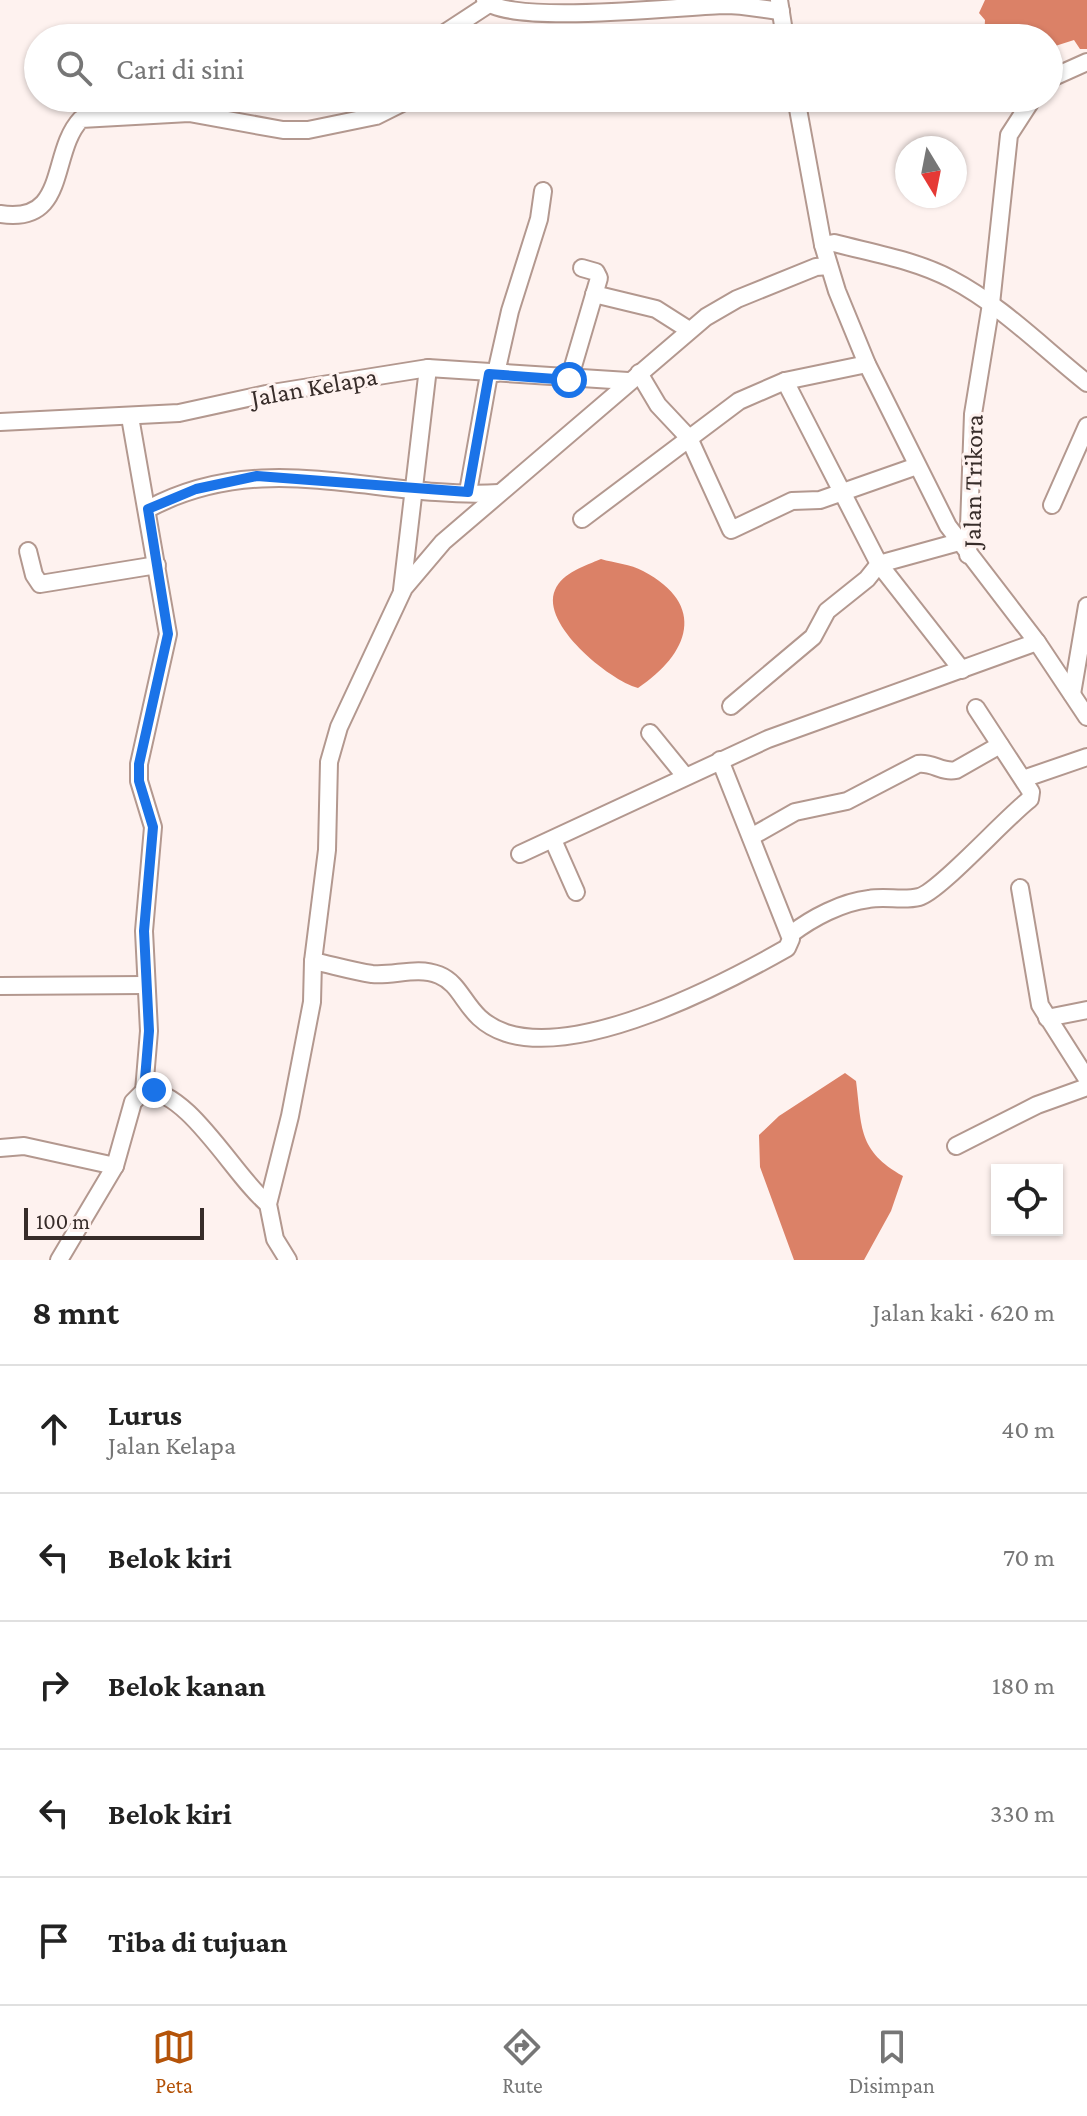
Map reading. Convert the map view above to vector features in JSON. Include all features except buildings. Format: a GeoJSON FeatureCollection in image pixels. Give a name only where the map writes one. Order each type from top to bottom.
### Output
{"type":"FeatureCollection","features":[{"type":"Feature","properties":{"kind":"street"},"geometry":{"type":"LineString","coordinates":[[456,24],[487,2],[497,9],[538,12],[780,5]]}},
{"type":"Feature","properties":{"kind":"street"},"geometry":{"type":"LineString","coordinates":[[1063,73],[1087,62]]}},
{"type":"Feature","properties":{"kind":"street"},"geometry":{"type":"LineString","coordinates":[[0,214],[18,216],[36,211],[42,204],[55,184],[74,127],[81,119],[189,113],[283,130],[308,130],[384,112]]}},
{"type":"Feature","properties":{"kind":"street"},"geometry":{"type":"LineString","coordinates":[[731,706],[813,637],[827,611],[867,579],[879,564],[963,549],[917,466],[867,364],[829,266],[799,112]]}},
{"type":"Feature","properties":{"kind":"street","name":"Jalan Trikora"},"geometry":{"type":"LineString","coordinates":[[1024,112],[1009,135],[991,304],[973,414],[963,549],[1037,642],[1087,717]]}},
{"type":"Feature","properties":{"kind":"street"},"geometry":{"type":"LineString","coordinates":[[468,492],[493,374],[536,231],[543,191]]}},
{"type":"Feature","properties":{"kind":"street"},"geometry":{"type":"LineString","coordinates":[[823,245],[834,243],[904,261],[949,277],[991,304],[1087,383]]}},
{"type":"Feature","properties":{"kind":"street"},"geometry":{"type":"LineString","coordinates":[[288,1260],[275,1239],[268,1204],[307,1031],[324,886],[333,743],[402,592],[443,542],[689,330],[737,299],[816,267],[829,266]]}},
{"type":"Feature","properties":{"kind":"street"},"geometry":{"type":"LineString","coordinates":[[569,380],[599,274],[582,268]]}},
{"type":"Feature","properties":{"kind":"street"},"geometry":{"type":"LineString","coordinates":[[594,294],[656,309],[689,330]]}},
{"type":"Feature","properties":{"kind":"street"},"geometry":{"type":"LineString","coordinates":[[582,519],[739,401],[785,381],[867,364]]}},
{"type":"Feature","properties":{"kind":"street"},"geometry":{"type":"LineString","coordinates":[[402,592],[428,368]]}},
{"type":"Feature","properties":{"kind":"street","name":"Jalan Kelapa"},"geometry":{"type":"LineString","coordinates":[[0,422],[179,413],[280,391],[428,368],[569,380],[633,377]]}},
{"type":"Feature","properties":{"kind":"street"},"geometry":{"type":"LineString","coordinates":[[633,377],[689,438],[731,530],[792,501],[816,501],[917,466]]}},
{"type":"Feature","properties":{"kind":"street"},"geometry":{"type":"LineString","coordinates":[[785,381],[879,564],[962,670]]}},
{"type":"Feature","properties":{"kind":"street"},"geometry":{"type":"LineString","coordinates":[[59,1260],[115,1166],[133,1102],[144,1091],[149,1031],[144,985],[144,931],[153,827],[139,781],[139,764],[168,645],[148,509],[130,417]]}},
{"type":"Feature","properties":{"kind":"street"},"geometry":{"type":"LineString","coordinates":[[1052,505],[1087,426]]}},
{"type":"Feature","properties":{"kind":"street"},"geometry":{"type":"LineString","coordinates":[[148,509],[196,489],[257,476],[499,493]]}},
{"type":"Feature","properties":{"kind":"street"},"geometry":{"type":"LineString","coordinates":[[28,551],[34,575],[40,584],[157,565]]}},
{"type":"Feature","properties":{"kind":"street"},"geometry":{"type":"LineString","coordinates":[[1072,694],[1087,606]]}},
{"type":"Feature","properties":{"kind":"street"},"geometry":{"type":"LineString","coordinates":[[520,854],[778,735],[1037,642]]}},
{"type":"Feature","properties":{"kind":"street"},"geometry":{"type":"LineString","coordinates":[[313,961],[373,974],[419,970],[439,974],[453,984],[476,1018],[505,1033],[549,1039],[599,1029],[724,984],[787,948],[791,934],[811,919],[866,899],[919,897],[936,888],[1004,819],[1030,799],[1031,792],[976,708]]}},
{"type":"Feature","properties":{"kind":"street"},"geometry":{"type":"LineString","coordinates":[[650,733],[685,776]]}},
{"type":"Feature","properties":{"kind":"street"},"geometry":{"type":"LineString","coordinates":[[751,837],[795,812],[847,801],[918,764],[928,763],[948,772],[1000,745]]}},
{"type":"Feature","properties":{"kind":"street"},"geometry":{"type":"LineString","coordinates":[[1023,779],[1087,757]]}},
{"type":"Feature","properties":{"kind":"street"},"geometry":{"type":"LineString","coordinates":[[720,760],[791,934]]}},
{"type":"Feature","properties":{"kind":"street"},"geometry":{"type":"LineString","coordinates":[[553,840],[576,892]]}},
{"type":"Feature","properties":{"kind":"street"},"geometry":{"type":"LineString","coordinates":[[1020,888],[1036,994],[1047,1018],[1087,1079]]}},
{"type":"Feature","properties":{"kind":"street"},"geometry":{"type":"LineString","coordinates":[[0,986],[144,985]]}},
{"type":"Feature","properties":{"kind":"street"},"geometry":{"type":"LineString","coordinates":[[1047,1018],[1087,1010]]}},
{"type":"Feature","properties":{"kind":"street"},"geometry":{"type":"LineString","coordinates":[[956,1146],[1037,1105],[1087,1087]]}},
{"type":"Feature","properties":{"kind":"street"},"geometry":{"type":"LineString","coordinates":[[144,1091],[157,1091],[185,1111],[252,1192],[268,1204]]}},
{"type":"Feature","properties":{"kind":"street"},"geometry":{"type":"LineString","coordinates":[[0,1148],[24,1146],[115,1166]]}},
{"type":"Feature","properties":{"kind":"shaded area"},"geometry":{"type":"Polygon","coordinates":[[[985,0],[1087,0],[1087,49],[1080,49],[1074,40],[1063,44],[1063,24],[985,24],[979,13],[985,0]]]}},
{"type":"Feature","properties":{"kind":"shaded area"},"geometry":{"type":"Polygon","coordinates":[[[601,559],[628,565],[664,584],[677,599],[683,614],[684,630],[679,645],[656,675],[638,688],[611,674],[580,649],[558,619],[553,604],[555,590],[563,579],[601,559]]]}},
{"type":"Feature","properties":{"kind":"shaded area"},"geometry":{"type":"Polygon","coordinates":[[[845,1073],[856,1081],[862,1125],[870,1147],[888,1167],[903,1176],[891,1211],[864,1260],[794,1260],[760,1167],[759,1135],[779,1116],[845,1073]]]}},
{"type":"Feature","properties":{"kind":"route"},"geometry":{"type":"LineString","coordinates":[[154,1090],[144,1091],[149,1031],[144,985],[144,931],[153,827],[138,775],[166,656],[168,634],[148,509],[196,489],[257,476],[468,492],[489,374],[569,380]]}}]}
